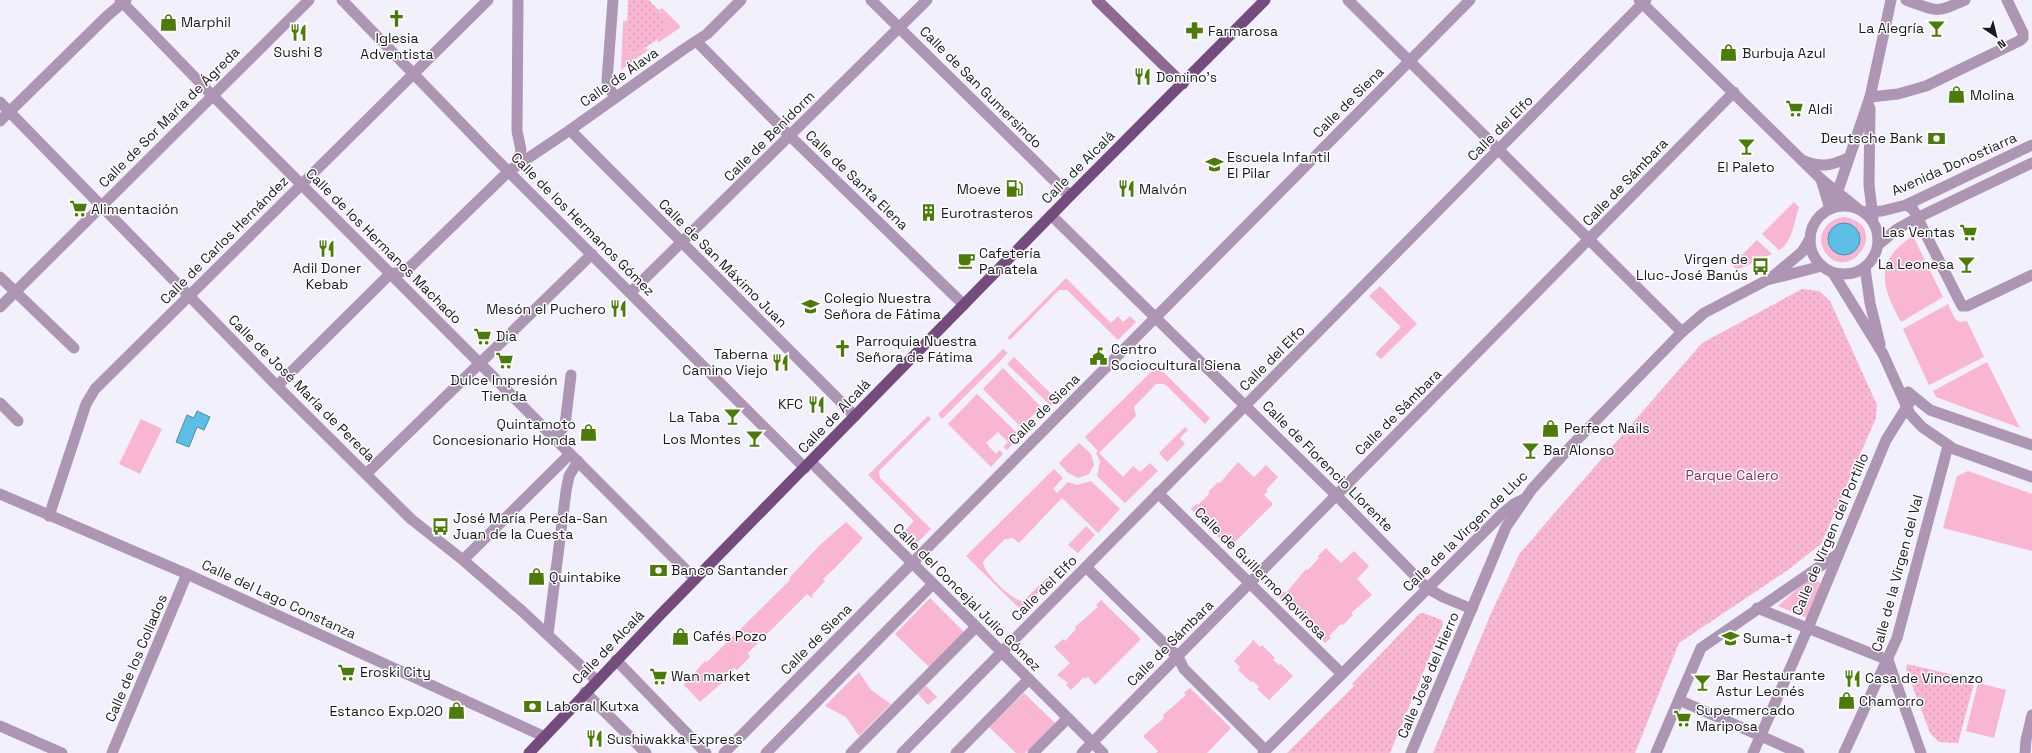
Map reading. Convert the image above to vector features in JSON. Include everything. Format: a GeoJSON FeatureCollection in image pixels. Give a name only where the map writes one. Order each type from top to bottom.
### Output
{"type":"FeatureCollection","features":[{"type":"Feature","properties":{"kind":"main road"},"geometry":{"type":"LineString","coordinates":[[1097,0],[1183,84]]}},
{"type":"Feature","properties":{"kind":"main road","name":"Calle de Alcalá"},"geometry":{"type":"LineString","coordinates":[[529,753],[596,680],[1070,196],[1265,0]]}},
{"type":"Feature","properties":{"kind":"street","name":"Calle de Sor María de Ágreda"},"geometry":{"type":"LineString","coordinates":[[0,307],[309,0]]}},
{"type":"Feature","properties":{"kind":"street","name":"Calle de los Hermanos Gómez"},"geometry":{"type":"LineString","coordinates":[[342,0],[413,74],[513,168],[592,254],[808,465]]}},
{"type":"Feature","properties":{"kind":"street","name":"Calle de Carlos Hernández"},"geometry":{"type":"LineString","coordinates":[[49,516],[86,404],[95,389],[488,0]]}},
{"type":"Feature","properties":{"kind":"street"},"geometry":{"type":"LineString","coordinates":[[277,386],[390,274],[402,272],[411,266],[513,168],[521,150],[517,131],[518,0]]}},
{"type":"Feature","properties":{"kind":"street"},"geometry":{"type":"LineString","coordinates":[[613,0],[608,81],[611,90],[616,97]]}},
{"type":"Feature","properties":{"kind":"street","name":"Calle de Álava"},"geometry":{"type":"LineString","coordinates":[[513,168],[697,42],[741,0]]}},
{"type":"Feature","properties":{"kind":"street","name":"Calle de San Gumersindo"},"geometry":{"type":"LineString","coordinates":[[871,0],[1070,196]]}},
{"type":"Feature","properties":{"kind":"street","name":"Calle de Benidorm"},"geometry":{"type":"LineString","coordinates":[[631,292],[927,0]]}},
{"type":"Feature","properties":{"kind":"street"},"geometry":{"type":"LineString","coordinates":[[1348,0],[1682,332]]}},
{"type":"Feature","properties":{"kind":"street","name":"Calle de Siena"},"geometry":{"type":"LineString","coordinates":[[724,753],[1470,0]]}},
{"type":"Feature","properties":{"kind":"street"},"geometry":{"type":"LineString","coordinates":[[1831,208],[1870,97],[1891,0]]}},
{"type":"Feature","properties":{"kind":"street"},"geometry":{"type":"LineString","coordinates":[[1906,0],[1935,10],[1942,10],[1965,0]]}},
{"type":"Feature","properties":{"kind":"street"},"geometry":{"type":"LineString","coordinates":[[1870,97],[1898,94],[1926,86],[2019,41],[2023,38],[2024,33],[2008,0]]}},
{"type":"Feature","properties":{"kind":"street","name":"Calle de los Hermanos Machado"},"geometry":{"type":"LineString","coordinates":[[123,1],[213,96],[695,579]]}},
{"type":"Feature","properties":{"kind":"street"},"geometry":{"type":"LineString","coordinates":[[0,121],[123,1]]}},
{"type":"Feature","properties":{"kind":"street"},"geometry":{"type":"LineString","coordinates":[[1642,1],[1822,179],[1867,213],[1878,233],[1878,245],[1875,256],[1865,268],[1848,274],[1833,273]]}},
{"type":"Feature","properties":{"kind":"street","name":"Calle del Elfo"},"geometry":{"type":"LineString","coordinates":[[902,753],[1499,150],[1642,1]]}},
{"type":"Feature","properties":{"kind":"street","name":"Calle de Santa Elena"},"geometry":{"type":"LineString","coordinates":[[697,42],[790,136],[964,305]]}},
{"type":"Feature","properties":{"kind":"street","name":"Calle de Sámbara"},"geometry":{"type":"LineString","coordinates":[[1082,753],[1178,658],[1336,495],[1734,92]]}},
{"type":"Feature","properties":{"kind":"street"},"geometry":{"type":"LineString","coordinates":[[1867,213],[1870,97]]}},
{"type":"Feature","properties":{"kind":"street","name":"Calle de José María de Pereda"},"geometry":{"type":"LineString","coordinates":[[0,102],[277,386],[420,528],[463,560],[548,634],[596,680]]}},
{"type":"Feature","properties":{"kind":"street","name":"Calle de San Máximo Juan"},"geometry":{"type":"LineString","coordinates":[[570,130],[855,416]]}},
{"type":"Feature","properties":{"kind":"street","name":"Avenida Donostiarra"},"geometry":{"type":"LineString","coordinates":[[1867,213],[1906,205],[2032,145]]}},
{"type":"Feature","properties":{"kind":"street"},"geometry":{"type":"LineString","coordinates":[[1802,160],[1815,165],[1827,165],[1848,158]]}},
{"type":"Feature","properties":{"kind":"street"},"geometry":{"type":"LineString","coordinates":[[1878,245],[1897,229],[1917,218],[2032,163]]}},
{"type":"Feature","properties":{"kind":"street"},"geometry":{"type":"LineString","coordinates":[[1822,179],[1831,208]]}},
{"type":"Feature","properties":{"kind":"street"},"geometry":{"type":"LineString","coordinates":[[1906,205],[1913,209],[1962,306],[1967,306],[2032,275]]}},
{"type":"Feature","properties":{"kind":"street"},"geometry":{"type":"LineString","coordinates":[[1867,213],[1848,206],[1831,208],[1818,218],[1814,225],[1810,240],[1813,254],[1822,266],[1833,273],[1883,354]]}},
{"type":"Feature","properties":{"kind":"street","name":"Calle de Florencio Llorente"},"geometry":{"type":"LineString","coordinates":[[1051,216],[1336,495],[1427,588]]}},
{"type":"Feature","properties":{"kind":"street","name":"Calle de la Virgen de Lluc"},"geometry":{"type":"LineString","coordinates":[[1768,280],[1798,256],[1810,240]]}},
{"type":"Feature","properties":{"kind":"street"},"geometry":{"type":"LineString","coordinates":[[366,474],[592,254]]}},
{"type":"Feature","properties":{"kind":"street","name":"Calle de la Virgen de Lluc"},"geometry":{"type":"LineString","coordinates":[[1264,752],[1509,507],[1524,499],[1573,444],[1682,332],[1709,309],[1768,280],[1822,266]]}},
{"type":"Feature","properties":{"kind":"street"},"geometry":{"type":"LineString","coordinates":[[1865,268],[1870,303],[1883,354],[1906,406],[1922,427],[1948,446],[2032,477]]}},
{"type":"Feature","properties":{"kind":"street"},"geometry":{"type":"LineString","coordinates":[[0,277],[74,348]]}},
{"type":"Feature","properties":{"kind":"street"},"geometry":{"type":"LineString","coordinates":[[555,440],[565,425],[571,375]]}},
{"type":"Feature","properties":{"kind":"street"},"geometry":{"type":"LineString","coordinates":[[1893,378],[1913,397],[1930,410],[2032,445]]}},
{"type":"Feature","properties":{"kind":"street","name":"Calle de Virgen del Portillo"},"geometry":{"type":"LineString","coordinates":[[1753,753],[1808,628],[1886,440],[1913,397]]}},
{"type":"Feature","properties":{"kind":"street"},"geometry":{"type":"LineString","coordinates":[[0,403],[18,421]]}},
{"type":"Feature","properties":{"kind":"street","name":"Calle de la Virgen del Val"},"geometry":{"type":"LineString","coordinates":[[1921,753],[1888,660],[1897,638],[1948,446]]}},
{"type":"Feature","properties":{"kind":"street"},"geometry":{"type":"LineString","coordinates":[[463,560],[574,458]]}},
{"type":"Feature","properties":{"kind":"street"},"geometry":{"type":"LineString","coordinates":[[548,634],[566,491],[574,458]]}},
{"type":"Feature","properties":{"kind":"street","name":"Calle del Concejal Julio Gómez"},"geometry":{"type":"LineString","coordinates":[[808,465],[912,563],[1103,753]]}},
{"type":"Feature","properties":{"kind":"street","name":"Calle de Guillermo Rovirosa"},"geometry":{"type":"LineString","coordinates":[[1158,493],[1342,674]]}},
{"type":"Feature","properties":{"kind":"street","name":"Calle del Lago Constanza"},"geometry":{"type":"LineString","coordinates":[[0,494],[187,574],[543,736]]}},
{"type":"Feature","properties":{"kind":"street","name":"Calle José del Hierro"},"geometry":{"type":"LineString","coordinates":[[1411,753],[1506,527],[1524,499]]}},
{"type":"Feature","properties":{"kind":"street"},"geometry":{"type":"LineString","coordinates":[[1656,753],[1701,648],[1757,608],[1838,554]]}},
{"type":"Feature","properties":{"kind":"street"},"geometry":{"type":"LineString","coordinates":[[1086,567],[1178,658],[1184,669],[1264,752]]}},
{"type":"Feature","properties":{"kind":"street","name":"Calle de los Collados"},"geometry":{"type":"LineString","coordinates":[[112,753],[187,574]]}},
{"type":"Feature","properties":{"kind":"street"},"geometry":{"type":"LineString","coordinates":[[766,753],[933,584]]}},
{"type":"Feature","properties":{"kind":"street","name":"Calle José del Hierro"},"geometry":{"type":"LineString","coordinates":[[1427,588],[1443,597],[1472,609]]}},
{"type":"Feature","properties":{"kind":"street"},"geometry":{"type":"LineString","coordinates":[[1757,608],[1888,660],[1880,674],[1844,753]]}},
{"type":"Feature","properties":{"kind":"street"},"geometry":{"type":"LineString","coordinates":[[851,753],[976,627]]}},
{"type":"Feature","properties":{"kind":"street"},"geometry":{"type":"LineString","coordinates":[[616,660],[706,753]]}},
{"type":"Feature","properties":{"kind":"street"},"geometry":{"type":"LineString","coordinates":[[956,753],[1029,680]]}},
{"type":"Feature","properties":{"kind":"street"},"geometry":{"type":"LineString","coordinates":[[585,692],[646,753]]}},
{"type":"Feature","properties":{"kind":"street"},"geometry":{"type":"LineString","coordinates":[[1679,700],[1799,753]]}},
{"type":"Feature","properties":{"kind":"street"},"geometry":{"type":"LineString","coordinates":[[2025,753],[2026,740],[2032,715]]}},
{"type":"Feature","properties":{"kind":"street"},"geometry":{"type":"LineString","coordinates":[[1033,753],[1068,718]]}},
{"type":"Feature","properties":{"kind":"street"},"geometry":{"type":"LineString","coordinates":[[0,726],[62,753]]}},
{"type":"Feature","properties":{"kind":"green space"},"geometry":{"type":"Polygon","coordinates":[[[628,0],[649,0],[665,17],[665,34],[636,54],[626,51],[628,0]]]}},
{"type":"Feature","properties":{"kind":"green space"},"geometry":{"type":"Polygon","coordinates":[[[662,8],[681,27],[659,42],[657,40],[665,33],[665,17],[659,10],[662,8]]]}},
{"type":"Feature","properties":{"kind":"green space"},"geometry":{"type":"Polygon","coordinates":[[[623,21],[627,21],[626,51],[636,54],[646,48],[648,50],[621,70],[623,21]]]}},
{"type":"Feature","properties":{"kind":"green space"},"geometry":{"type":"Polygon","coordinates":[[[1794,202],[1799,207],[1792,231],[1787,242],[1779,250],[1762,234],[1794,202]]]}},
{"type":"Feature","properties":{"kind":"green space"},"geometry":{"type":"Polygon","coordinates":[[[1845,217],[1859,222],[1865,231],[1866,241],[1862,251],[1854,258],[1845,262],[1835,261],[1825,252],[1821,240],[1824,229],[1828,224],[1839,218],[1845,217]],[[1855,227],[1846,256],[1856,250],[1860,236],[1855,227]]]}},
{"type":"Feature","properties":{"kind":"green space"},"geometry":{"type":"Polygon","coordinates":[[[1913,236],[1943,297],[1901,322],[1889,297],[1885,275],[1887,265],[1892,255],[1900,245],[1913,236]]]}},
{"type":"Feature","properties":{"kind":"green space"},"geometry":{"type":"Polygon","coordinates":[[[1757,240],[1772,254],[1737,270],[1732,265],[1757,240]]]}},
{"type":"Feature","properties":{"kind":"green space"},"geometry":{"type":"Polygon","coordinates":[[[1066,278],[1111,323],[1118,316],[1123,322],[1130,316],[1136,322],[1118,340],[1067,290],[1059,290],[1010,340],[1007,338],[1066,278]]]}},
{"type":"Feature","properties":{"kind":"green space"},"geometry":{"type":"Polygon","coordinates":[[[1380,286],[1417,324],[1381,359],[1375,354],[1401,327],[1369,296],[1380,286]]]}},
{"type":"Feature","properties":{"kind":"green space","name":"Parque Calero"},"geometry":{"type":"Polygon","coordinates":[[[1802,289],[1819,291],[1830,301],[1877,405],[1876,418],[1821,544],[1788,570],[1679,643],[1635,753],[1433,753],[1492,611],[1520,553],[1702,343],[1802,289]]]}},
{"type":"Feature","properties":{"kind":"green space"},"geometry":{"type":"Polygon","coordinates":[[[1948,304],[1955,319],[1960,322],[1967,321],[1984,357],[1929,385],[1903,329],[1948,304]]]}},
{"type":"Feature","properties":{"kind":"green space"},"geometry":{"type":"Polygon","coordinates":[[[1003,349],[1008,353],[942,419],[938,414],[1003,349]]]}},
{"type":"Feature","properties":{"kind":"green space"},"geometry":{"type":"Polygon","coordinates":[[[1014,357],[1057,400],[1051,406],[1007,364],[1014,357]]]}},
{"type":"Feature","properties":{"kind":"green space"},"geometry":{"type":"Polygon","coordinates":[[[1987,362],[2020,428],[1936,397],[1933,391],[1987,362]]]}},
{"type":"Feature","properties":{"kind":"green space"},"geometry":{"type":"Polygon","coordinates":[[[1157,366],[1210,418],[1205,424],[1167,386],[1163,384],[1156,384],[1134,407],[1136,416],[1099,453],[1123,477],[1133,466],[1140,472],[1150,463],[1158,471],[1125,503],[1097,476],[1100,461],[1096,453],[1098,451],[1085,437],[1157,366]]]}},
{"type":"Feature","properties":{"kind":"green space"},"geometry":{"type":"Polygon","coordinates":[[[1003,368],[1041,407],[1021,427],[983,389],[1003,368]]]}},
{"type":"Feature","properties":{"kind":"green space"},"geometry":{"type":"Polygon","coordinates":[[[977,394],[1020,436],[1007,450],[1003,447],[1008,442],[998,432],[986,443],[996,454],[1000,450],[1003,454],[991,467],[948,424],[977,394]]]}},
{"type":"Feature","properties":{"kind":"green space"},"geometry":{"type":"Polygon","coordinates":[[[928,416],[931,419],[879,471],[880,478],[931,529],[914,546],[902,534],[914,521],[868,475],[928,416]]]}},
{"type":"Feature","properties":{"kind":"green space"},"geometry":{"type":"Polygon","coordinates":[[[141,419],[162,429],[140,474],[119,464],[141,419]]]}},
{"type":"Feature","properties":{"kind":"green space"},"geometry":{"type":"Polygon","coordinates":[[[1185,427],[1188,430],[1180,438],[1185,444],[1167,462],[1159,453],[1185,427]]]}},
{"type":"Feature","properties":{"kind":"green space"},"geometry":{"type":"Polygon","coordinates":[[[1079,443],[1091,454],[1094,465],[1089,474],[1078,478],[1068,473],[1059,463],[1079,443]]]}},
{"type":"Feature","properties":{"kind":"green space"},"geometry":{"type":"Polygon","coordinates":[[[1238,462],[1254,477],[1266,465],[1278,477],[1266,490],[1268,491],[1264,495],[1273,504],[1229,548],[1191,509],[1196,504],[1198,505],[1210,493],[1208,492],[1218,482],[1220,483],[1238,462]]]}},
{"type":"Feature","properties":{"kind":"green space"},"geometry":{"type":"Polygon","coordinates":[[[1054,469],[1063,478],[1053,489],[1057,493],[1068,482],[1077,485],[1091,481],[1120,509],[1098,533],[1062,498],[1019,543],[1013,538],[1005,539],[985,559],[983,562],[984,567],[993,579],[1006,592],[1018,600],[1023,601],[1048,577],[1055,576],[1021,610],[966,556],[1054,469]]]}},
{"type":"Feature","properties":{"kind":"green space"},"geometry":{"type":"Polygon","coordinates":[[[1968,471],[2032,494],[2032,551],[1943,528],[1957,476],[1968,471]]]}},
{"type":"Feature","properties":{"kind":"green space"},"geometry":{"type":"Polygon","coordinates":[[[846,522],[863,538],[823,579],[825,581],[812,595],[813,597],[812,598],[807,594],[748,653],[750,657],[737,670],[734,668],[723,679],[724,681],[700,702],[684,685],[705,661],[707,662],[789,581],[791,576],[819,546],[846,522]]]}},
{"type":"Feature","properties":{"kind":"green space"},"geometry":{"type":"Polygon","coordinates":[[[1086,526],[1095,535],[1078,553],[1068,545],[1086,526]]]}},
{"type":"Feature","properties":{"kind":"green space"},"geometry":{"type":"Polygon","coordinates":[[[1326,548],[1341,563],[1354,551],[1369,566],[1357,579],[1372,595],[1351,613],[1353,615],[1329,636],[1331,638],[1325,643],[1278,596],[1284,591],[1286,593],[1306,569],[1308,570],[1319,558],[1318,556],[1326,548]]]}},
{"type":"Feature","properties":{"kind":"green space"},"geometry":{"type":"Polygon","coordinates":[[[1811,577],[1821,583],[1807,618],[1778,606],[1811,577]]]}},
{"type":"Feature","properties":{"kind":"green space"},"geometry":{"type":"Polygon","coordinates":[[[930,598],[964,632],[929,667],[895,634],[930,598]]]}},
{"type":"Feature","properties":{"kind":"green space"},"geometry":{"type":"Polygon","coordinates":[[[1101,600],[1141,639],[1095,685],[1088,677],[1086,679],[1084,677],[1071,690],[1066,685],[1068,683],[1057,675],[1070,663],[1054,647],[1063,639],[1065,641],[1076,629],[1075,627],[1098,607],[1096,605],[1101,600]]]}},
{"type":"Feature","properties":{"kind":"green space"},"geometry":{"type":"Polygon","coordinates":[[[1423,613],[1442,620],[1443,624],[1390,753],[1287,753],[1354,686],[1352,684],[1419,614],[1423,613]]]}},
{"type":"Feature","properties":{"kind":"green space"},"geometry":{"type":"Polygon","coordinates":[[[1252,639],[1260,647],[1262,645],[1275,658],[1273,660],[1279,665],[1281,664],[1293,676],[1269,700],[1257,689],[1259,687],[1253,681],[1251,682],[1238,670],[1240,667],[1234,661],[1252,642],[1252,639]]]}},
{"type":"Feature","properties":{"kind":"green space"},"geometry":{"type":"Polygon","coordinates":[[[1907,664],[1975,680],[1958,743],[1939,742],[1930,733],[1906,669],[1907,664]]]}},
{"type":"Feature","properties":{"kind":"green space"},"geometry":{"type":"Polygon","coordinates":[[[859,672],[871,690],[891,704],[859,736],[846,717],[825,706],[859,672]]]}},
{"type":"Feature","properties":{"kind":"green space"},"geometry":{"type":"Polygon","coordinates":[[[1978,683],[2006,690],[1994,738],[1966,731],[1978,683]]]}},
{"type":"Feature","properties":{"kind":"green space"},"geometry":{"type":"Polygon","coordinates":[[[926,686],[937,697],[928,705],[918,694],[926,686]]]}},
{"type":"Feature","properties":{"kind":"green space"},"geometry":{"type":"Polygon","coordinates":[[[1190,688],[1231,728],[1207,753],[1156,753],[1158,751],[1143,736],[1164,718],[1163,715],[1186,695],[1184,693],[1190,688]]]}},
{"type":"Feature","properties":{"kind":"green space"},"geometry":{"type":"Polygon","coordinates":[[[1024,693],[1055,723],[1025,753],[1016,753],[989,727],[1024,693]]]}},
{"type":"Feature","properties":{"kind":"water"},"geometry":{"type":"Polygon","coordinates":[[[1841,223],[1847,223],[1856,227],[1860,239],[1856,251],[1847,255],[1841,255],[1832,251],[1828,242],[1828,236],[1832,227],[1841,223]]]}},
{"type":"Feature","properties":{"kind":"water"},"geometry":{"type":"Polygon","coordinates":[[[197,411],[210,417],[204,430],[197,427],[189,447],[176,442],[187,415],[194,418],[197,411]]]}},
{"type":"Feature","properties":{"kind":"place","name":"Iglesia Adventista"},"geometry":{"type":"Point","coordinates":[397,18]}},
{"type":"Feature","properties":{"kind":"place","name":"Marphil"},"geometry":{"type":"Point","coordinates":[168,22]}},
{"type":"Feature","properties":{"kind":"place","name":"La Alegría"},"geometry":{"type":"Point","coordinates":[1937,28]}},
{"type":"Feature","properties":{"kind":"place","name":"Farmarosa"},"geometry":{"type":"Point","coordinates":[1195,31]}},
{"type":"Feature","properties":{"kind":"place","name":"Sushi 8"},"geometry":{"type":"Point","coordinates":[298,32]}},
{"type":"Feature","properties":{"kind":"place","name":"Burbuja Azul"},"geometry":{"type":"Point","coordinates":[1729,53]}},
{"type":"Feature","properties":{"kind":"place","name":"Domino's"},"geometry":{"type":"Point","coordinates":[1143,77]}},
{"type":"Feature","properties":{"kind":"place","name":"Molina"},"geometry":{"type":"Point","coordinates":[1957,95]}},
{"type":"Feature","properties":{"kind":"place","name":"Aldi"},"geometry":{"type":"Point","coordinates":[1795,109]}},
{"type":"Feature","properties":{"kind":"place","name":"Deutsche Bank"},"geometry":{"type":"Point","coordinates":[1936,138]}},
{"type":"Feature","properties":{"kind":"place","name":"El Paleto"},"geometry":{"type":"Point","coordinates":[1746,147]}},
{"type":"Feature","properties":{"kind":"place","name":"Escuela Infantil El Pilar"},"geometry":{"type":"Point","coordinates":[1214,165]}},
{"type":"Feature","properties":{"kind":"place","name":"Moeve"},"geometry":{"type":"Point","coordinates":[1014,189]}},
{"type":"Feature","properties":{"kind":"place","name":"Malvón"},"geometry":{"type":"Point","coordinates":[1126,189]}},
{"type":"Feature","properties":{"kind":"place","name":"Alimentación"},"geometry":{"type":"Point","coordinates":[78,209]}},
{"type":"Feature","properties":{"kind":"place","name":"Eurotrasteros"},"geometry":{"type":"Point","coordinates":[928,213]}},
{"type":"Feature","properties":{"kind":"place","name":"Las Ventas"},"geometry":{"type":"Point","coordinates":[1968,232]}},
{"type":"Feature","properties":{"kind":"place","name":"Adil Doner Kebab"},"geometry":{"type":"Point","coordinates":[327,248]}},
{"type":"Feature","properties":{"kind":"place","name":"Cafetería Panatela"},"geometry":{"type":"Point","coordinates":[966,261]}},
{"type":"Feature","properties":{"kind":"place","name":"La Leonesa"},"geometry":{"type":"Point","coordinates":[1967,264]}},
{"type":"Feature","properties":{"kind":"place","name":"Virgen de Lluc-José Banús"},"geometry":{"type":"Point","coordinates":[1761,267]}},
{"type":"Feature","properties":{"kind":"place","name":"Colegio Nuestra Señora de Fátima"},"geometry":{"type":"Point","coordinates":[811,306]}},
{"type":"Feature","properties":{"kind":"place","name":"Mesón el Puchero"},"geometry":{"type":"Point","coordinates":[619,309]}},
{"type":"Feature","properties":{"kind":"place","name":"Dia"},"geometry":{"type":"Point","coordinates":[483,336]}},
{"type":"Feature","properties":{"kind":"place","name":"Parroquia Nuestra Señora de Fátima"},"geometry":{"type":"Point","coordinates":[843,349]}},
{"type":"Feature","properties":{"kind":"place","name":"Centro Sociocultural Siena"},"geometry":{"type":"Point","coordinates":[1098,357]}},
{"type":"Feature","properties":{"kind":"place","name":"Dulce Impresión Tienda"},"geometry":{"type":"Point","coordinates":[504,360]}},
{"type":"Feature","properties":{"kind":"place","name":"Taberna Camino Viejo"},"geometry":{"type":"Point","coordinates":[781,362]}},
{"type":"Feature","properties":{"kind":"place","name":"KFC"},"geometry":{"type":"Point","coordinates":[816,404]}},
{"type":"Feature","properties":{"kind":"place","name":"La Taba"},"geometry":{"type":"Point","coordinates":[733,417]}},
{"type":"Feature","properties":{"kind":"place","name":"Perfect Nails"},"geometry":{"type":"Point","coordinates":[1551,428]}},
{"type":"Feature","properties":{"kind":"place","name":"Quintamoto Concesionario Honda"},"geometry":{"type":"Point","coordinates":[589,432]}},
{"type":"Feature","properties":{"kind":"place","name":"Los Montes"},"geometry":{"type":"Point","coordinates":[754,439]}},
{"type":"Feature","properties":{"kind":"place","name":"Bar Alonso"},"geometry":{"type":"Point","coordinates":[1530,450]}},
{"type":"Feature","properties":{"kind":"place","name":"José María Pereda-San Juan de la Cuesta"},"geometry":{"type":"Point","coordinates":[440,526]}},
{"type":"Feature","properties":{"kind":"place","name":"Banco Santander"},"geometry":{"type":"Point","coordinates":[658,570]}},
{"type":"Feature","properties":{"kind":"place","name":"Quintabike"},"geometry":{"type":"Point","coordinates":[536,577]}},
{"type":"Feature","properties":{"kind":"place","name":"Cafés Pozo"},"geometry":{"type":"Point","coordinates":[680,636]}},
{"type":"Feature","properties":{"kind":"place","name":"Suma-t"},"geometry":{"type":"Point","coordinates":[1730,638]}},
{"type":"Feature","properties":{"kind":"place","name":"Eroski City"},"geometry":{"type":"Point","coordinates":[347,672]}},
{"type":"Feature","properties":{"kind":"place","name":"Wan market"},"geometry":{"type":"Point","coordinates":[658,676]}},
{"type":"Feature","properties":{"kind":"place","name":"Casa de Vincenzo"},"geometry":{"type":"Point","coordinates":[1852,678]}},
{"type":"Feature","properties":{"kind":"place","name":"Bar Restaurante Astur Leonés"},"geometry":{"type":"Point","coordinates":[1703,683]}},
{"type":"Feature","properties":{"kind":"place","name":"Chamorro"},"geometry":{"type":"Point","coordinates":[1846,701]}},
{"type":"Feature","properties":{"kind":"place","name":"Laboral Kutxa"},"geometry":{"type":"Point","coordinates":[533,706]}},
{"type":"Feature","properties":{"kind":"place","name":"Estanco Exp.020"},"geometry":{"type":"Point","coordinates":[456,711]}},
{"type":"Feature","properties":{"kind":"place","name":"Supermercado Mariposa"},"geometry":{"type":"Point","coordinates":[1683,718]}},
{"type":"Feature","properties":{"kind":"place","name":"Sushiwakka Express"},"geometry":{"type":"Point","coordinates":[594,739]}}]}
